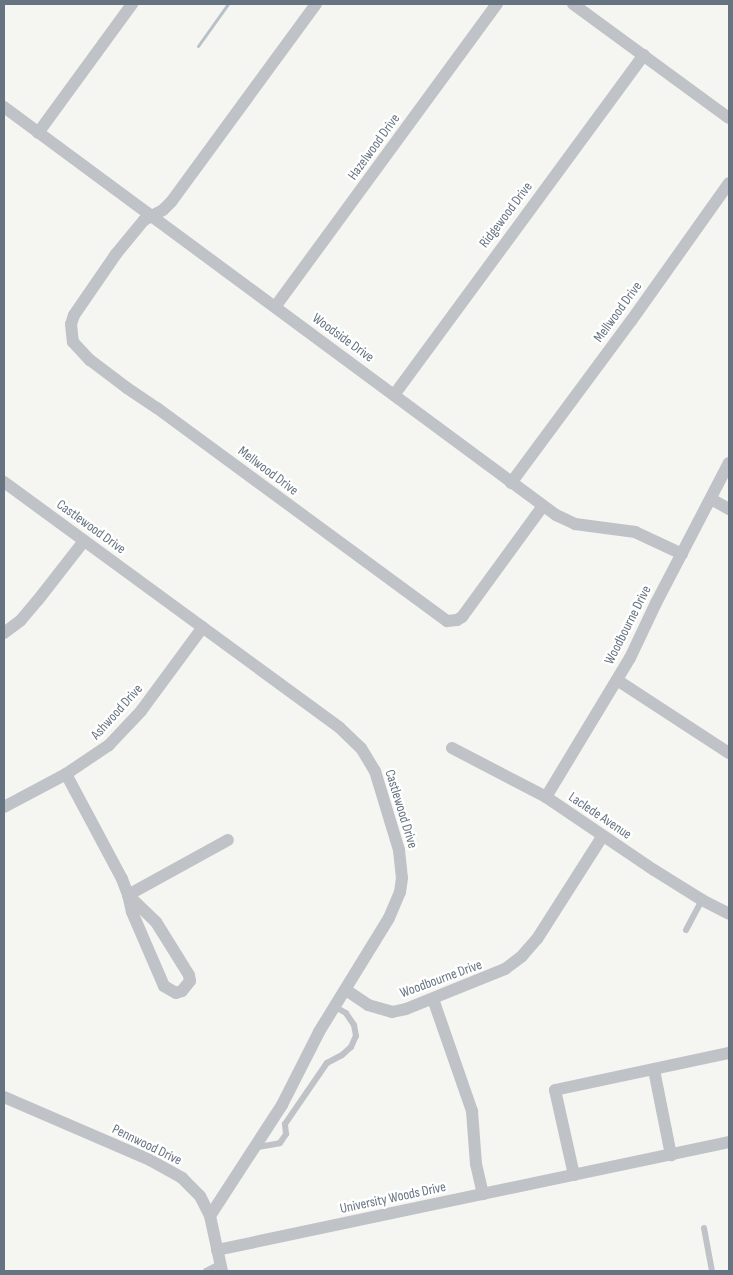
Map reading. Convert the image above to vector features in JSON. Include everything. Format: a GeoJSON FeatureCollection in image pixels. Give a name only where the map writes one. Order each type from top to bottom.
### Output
{"type":"FeatureCollection","features":[{"type":"Feature","properties":{"kind":"street"},"geometry":{"type":"LineString","coordinates":[[38,133],[132,4]]}},
{"type":"Feature","properties":{"kind":"street"},"geometry":{"type":"LineString","coordinates":[[150,216],[163,210],[171,202],[316,4]]}},
{"type":"Feature","properties":{"kind":"street","name":"Hazelwood Drive"},"geometry":{"type":"LineString","coordinates":[[275,308],[497,4]]}},
{"type":"Feature","properties":{"kind":"street"},"geometry":{"type":"LineString","coordinates":[[573,4],[729,118]]}},
{"type":"Feature","properties":{"kind":"street","name":"Ridgewood Drive"},"geometry":{"type":"LineString","coordinates":[[394,395],[644,55]]}},
{"type":"Feature","properties":{"kind":"street","name":"Woodside Drive"},"geometry":{"type":"LineString","coordinates":[[4,107],[543,506],[568,522],[635,532],[682,554]]}},
{"type":"Feature","properties":{"kind":"street","name":"Mellwood Drive"},"geometry":{"type":"LineString","coordinates":[[511,483],[631,322],[729,183]]}},
{"type":"Feature","properties":{"kind":"street","name":"Mellwood Drive"},"geometry":{"type":"LineString","coordinates":[[150,216],[144,220],[116,254],[80,306],[71,324],[73,342],[78,349],[127,388],[447,621],[457,620],[462,616],[543,506]]}},
{"type":"Feature","properties":{"kind":"street","name":"Woodbourne Drive"},"geometry":{"type":"LineString","coordinates":[[546,797],[617,680],[729,463]]}},
{"type":"Feature","properties":{"kind":"street","name":"Castlewood Drive"},"geometry":{"type":"LineString","coordinates":[[4,482],[340,728],[361,748],[375,771],[399,850],[402,878],[400,892],[389,918],[335,1008],[282,1105],[252,1148],[210,1216]]}},
{"type":"Feature","properties":{"kind":"street"},"geometry":{"type":"LineString","coordinates":[[711,499],[729,509]]}},
{"type":"Feature","properties":{"kind":"street"},"geometry":{"type":"LineString","coordinates":[[4,633],[21,620],[84,540]]}},
{"type":"Feature","properties":{"kind":"street","name":"Ashwood Drive"},"geometry":{"type":"LineString","coordinates":[[4,807],[66,774],[101,752],[126,729],[203,628]]}},
{"type":"Feature","properties":{"kind":"street"},"geometry":{"type":"LineString","coordinates":[[617,680],[729,753]]}},
{"type":"Feature","properties":{"kind":"street","name":"Laclede Avenue"},"geometry":{"type":"LineString","coordinates":[[452,748],[546,797],[602,837],[702,900],[729,914]]}},
{"type":"Feature","properties":{"kind":"street"},"geometry":{"type":"LineString","coordinates":[[66,774],[122,879],[132,912],[164,986],[169,991],[182,991],[190,981],[189,975],[156,922],[128,895]]}},
{"type":"Feature","properties":{"kind":"street","name":"Woodbourne Drive"},"geometry":{"type":"LineString","coordinates":[[346,990],[368,1005],[392,1012],[433,999],[496,974],[522,956],[537,939],[602,837]]}},
{"type":"Feature","properties":{"kind":"street"},"geometry":{"type":"LineString","coordinates":[[128,895],[228,840]]}},
{"type":"Feature","properties":{"kind":"street"},"geometry":{"type":"LineString","coordinates":[[433,999],[472,1110],[476,1164],[483,1194]]}},
{"type":"Feature","properties":{"kind":"street"},"geometry":{"type":"LineString","coordinates":[[574,1175],[555,1090],[729,1053]]}},
{"type":"Feature","properties":{"kind":"street"},"geometry":{"type":"LineString","coordinates":[[654,1070],[670,1155]]}},
{"type":"Feature","properties":{"kind":"street","name":"Pennwood Drive"},"geometry":{"type":"LineString","coordinates":[[4,1098],[162,1166],[182,1178],[193,1189],[210,1216],[221,1267]]}},
{"type":"Feature","properties":{"kind":"street","name":"University Woods Drive"},"geometry":{"type":"LineString","coordinates":[[217,1250],[729,1142]]}},
{"type":"Feature","properties":{"kind":"lane"},"geometry":{"type":"LineString","coordinates":[[686,930],[702,900]]}},
{"type":"Feature","properties":{"kind":"lane"},"geometry":{"type":"LineString","coordinates":[[252,1148],[280,1144],[286,1134],[285,1124],[327,1063],[342,1055],[351,1047],[356,1036],[354,1026],[346,1013],[335,1008]]}},
{"type":"Feature","properties":{"kind":"lane"},"geometry":{"type":"LineString","coordinates":[[704,1228],[712,1271]]}},
{"type":"Feature","properties":{"kind":"lane"},"geometry":{"type":"LineString","coordinates":[[206,1271],[221,1267]]}},
{"type":"Feature","properties":{"kind":"waterway"},"geometry":{"type":"LineString","coordinates":[[198,46],[228,4]]}}]}
